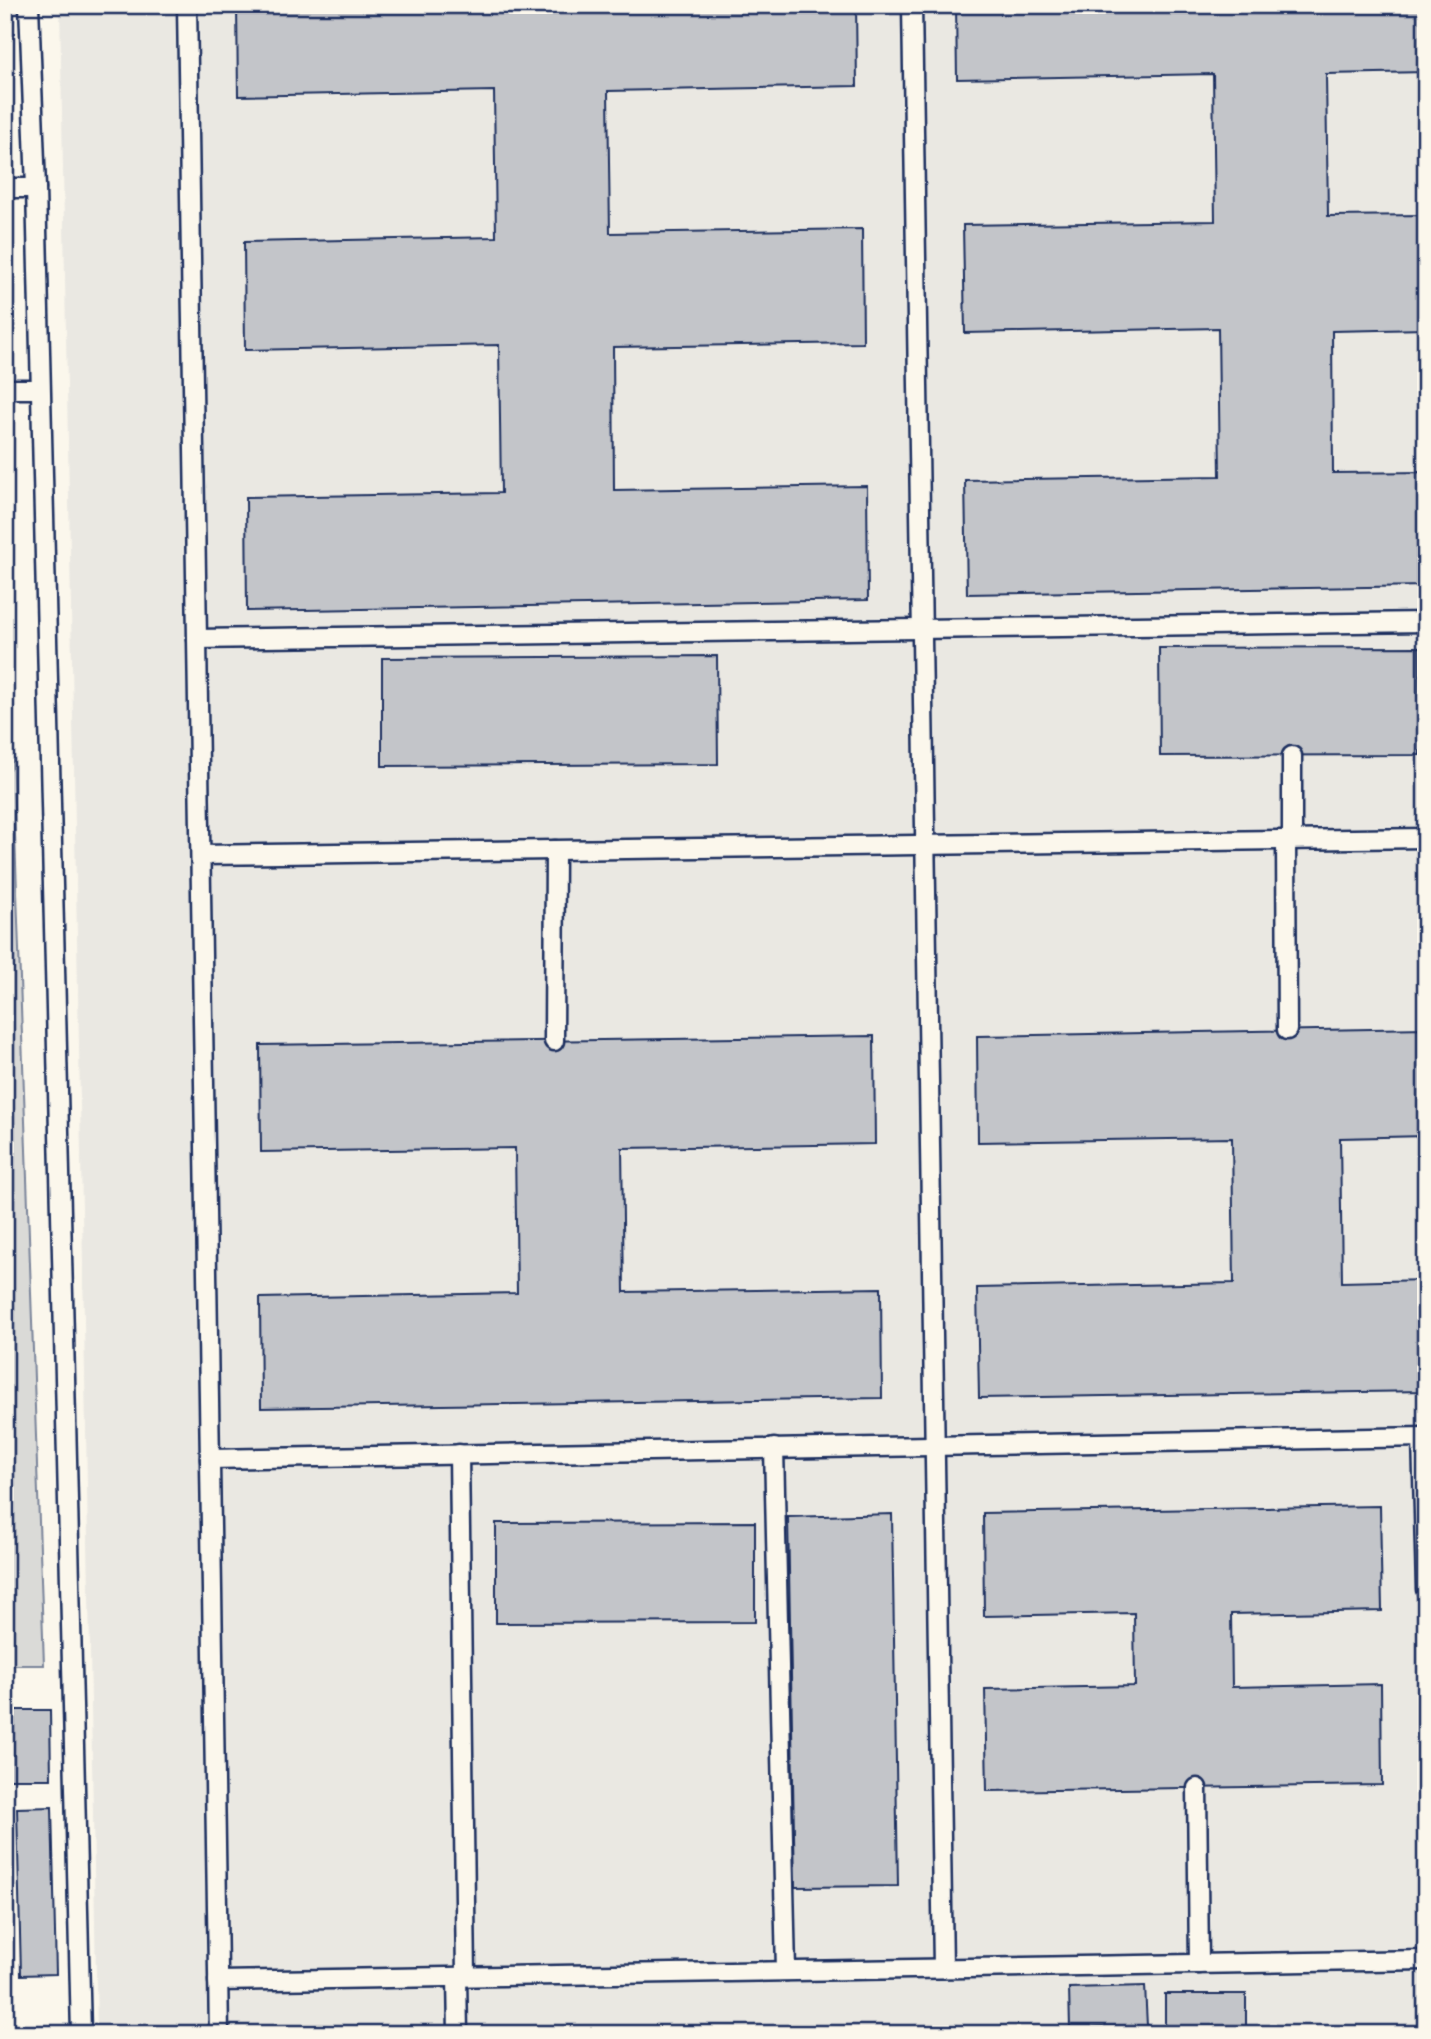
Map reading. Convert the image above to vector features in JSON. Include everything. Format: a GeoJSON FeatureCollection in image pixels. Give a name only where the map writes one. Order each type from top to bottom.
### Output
{"type":"FeatureCollection","features":[{"type":"Feature","properties":{"kind":"lane"},"geometry":{"type":"LineString","coordinates":[[30,5],[81,2034]]}},
{"type":"Feature","properties":{"kind":"lane"},"geometry":{"type":"LineString","coordinates":[[187,5],[219,2034]]}},
{"type":"Feature","properties":{"kind":"lane"},"geometry":{"type":"LineString","coordinates":[[912,5],[943,1968]]}},
{"type":"Feature","properties":{"kind":"lane"},"geometry":{"type":"LineString","coordinates":[[5,188],[36,188]]}},
{"type":"Feature","properties":{"kind":"lane"},"geometry":{"type":"LineString","coordinates":[[5,389],[40,389]]}},
{"type":"Feature","properties":{"kind":"lane"},"geometry":{"type":"LineString","coordinates":[[197,639],[1426,622]]}},
{"type":"Feature","properties":{"kind":"lane"},"geometry":{"type":"LineString","coordinates":[[1287,1030],[1292,756]]}},
{"type":"Feature","properties":{"kind":"lane"},"geometry":{"type":"LineString","coordinates":[[201,855],[1426,838]]}},
{"type":"Feature","properties":{"kind":"lane"},"geometry":{"type":"LineString","coordinates":[[554,1041],[555,850]]}},
{"type":"Feature","properties":{"kind":"lane"},"geometry":{"type":"LineString","coordinates":[[209,1458],[1424,1437],[1426,1589]]}},
{"type":"Feature","properties":{"kind":"lane"},"geometry":{"type":"LineString","coordinates":[[774,1448],[786,1971]]}},
{"type":"Feature","properties":{"kind":"lane"},"geometry":{"type":"LineString","coordinates":[[458,2034],[462,1977],[459,1454]]}},
{"type":"Feature","properties":{"kind":"lane"},"geometry":{"type":"LineString","coordinates":[[1197,1788],[1199,1964]]}},
{"type":"Feature","properties":{"kind":"lane"},"geometry":{"type":"LineString","coordinates":[[218,1981],[1426,1960]]}},
{"type":"Feature","properties":{"kind":"shaded area"},"geometry":{"type":"Polygon","coordinates":[[[60,5],[1426,5],[1426,2034],[97,2034],[60,5]]]}},
{"type":"Feature","properties":{"kind":"shaded area"},"geometry":{"type":"Polygon","coordinates":[[[5,549],[44,1665],[5,1665],[5,549]]]}},
{"type":"Feature","properties":{"kind":"building"},"geometry":{"type":"Polygon","coordinates":[[[237,5],[856,5],[857,86],[608,91],[610,233],[862,229],[863,343],[613,347],[614,490],[867,486],[868,600],[247,611],[246,497],[501,493],[499,345],[245,350],[244,242],[496,237],[494,91],[238,96],[237,5]]]}},
{"type":"Feature","properties":{"kind":"building"},"geometry":{"type":"Polygon","coordinates":[[[956,5],[1426,5],[1426,72],[1326,74],[1328,216],[1426,215],[1426,329],[1332,331],[1333,473],[1426,472],[1426,586],[967,594],[965,480],[1220,476],[1218,328],[965,333],[963,225],[1215,221],[1213,74],[957,79],[956,5]]]}},
{"type":"Feature","properties":{"kind":"building"},"geometry":{"type":"Polygon","coordinates":[[[1419,647],[1420,755],[1160,756],[1159,648],[1419,647]]]}},
{"type":"Feature","properties":{"kind":"building"},"geometry":{"type":"Polygon","coordinates":[[[717,656],[718,764],[382,766],[382,658],[717,656]]]}},
{"type":"Feature","properties":{"kind":"building"},"geometry":{"type":"Polygon","coordinates":[[[1426,1028],[1426,1136],[1340,1138],[1342,1282],[1426,1280],[1426,1391],[979,1398],[977,1288],[1234,1283],[1232,1138],[978,1142],[977,1036],[1426,1028]]]}},
{"type":"Feature","properties":{"kind":"building"},"geometry":{"type":"Polygon","coordinates":[[[874,1036],[875,1144],[622,1148],[624,1292],[881,1288],[882,1398],[261,1408],[260,1298],[517,1293],[515,1148],[261,1152],[260,1045],[874,1036]]]}},
{"type":"Feature","properties":{"kind":"building"},"geometry":{"type":"Polygon","coordinates":[[[1380,1506],[1382,1611],[1231,1614],[1232,1687],[1381,1684],[1382,1785],[987,1791],[985,1689],[1135,1686],[1134,1613],[984,1616],[983,1513],[1380,1506]]]}},
{"type":"Feature","properties":{"kind":"building"},"geometry":{"type":"Polygon","coordinates":[[[892,1514],[898,1886],[795,1887],[788,1517],[892,1514]]]}},
{"type":"Feature","properties":{"kind":"building"},"geometry":{"type":"Polygon","coordinates":[[[755,1522],[755,1622],[496,1623],[496,1523],[755,1522]]]}},
{"type":"Feature","properties":{"kind":"building"},"geometry":{"type":"Polygon","coordinates":[[[5,1710],[50,1710],[51,1779],[5,1779],[5,1710]]]}},
{"type":"Feature","properties":{"kind":"building"},"geometry":{"type":"Polygon","coordinates":[[[52,1807],[56,1974],[21,1975],[17,1808],[52,1807]]]}},
{"type":"Feature","properties":{"kind":"building"},"geometry":{"type":"Polygon","coordinates":[[[1145,1986],[1147,2026],[1070,2028],[1069,1988],[1145,1986]]]}},
{"type":"Feature","properties":{"kind":"building"},"geometry":{"type":"Polygon","coordinates":[[[1165,1994],[1246,1994],[1246,2034],[1165,2034],[1165,1994]]]}}]}
